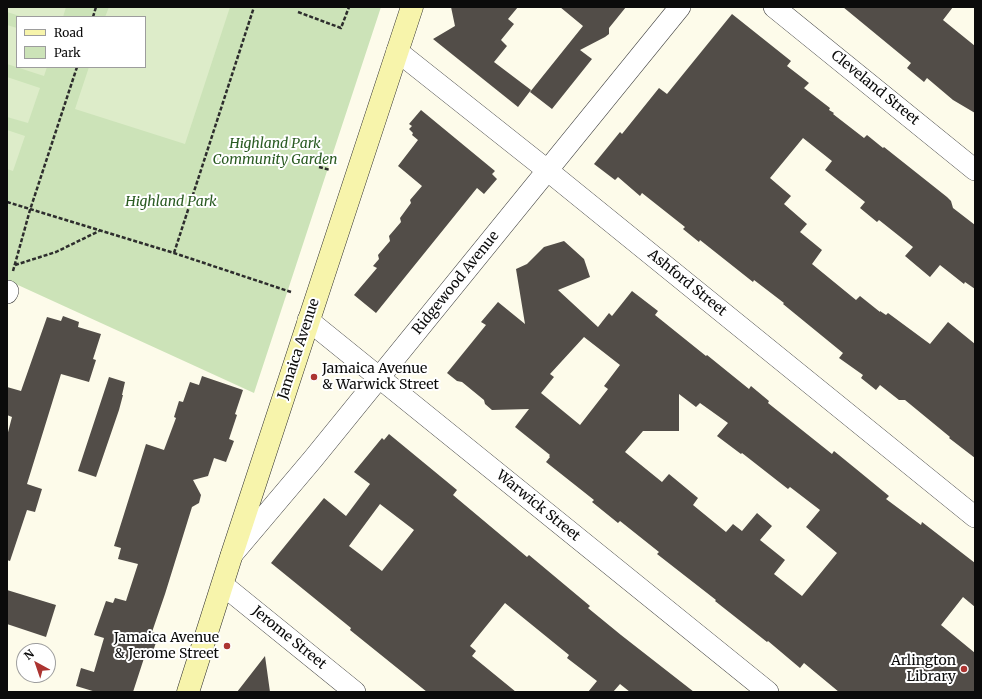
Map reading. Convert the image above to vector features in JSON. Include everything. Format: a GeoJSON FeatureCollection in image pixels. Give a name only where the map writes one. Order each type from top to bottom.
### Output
{"type":"FeatureCollection","features":[{"type":"Feature","properties":{"kind":"main road","name":"Jamaica Avenue"},"geometry":{"type":"LineString","coordinates":[[188,692],[308,320],[412,7]]}},
{"type":"Feature","properties":{"kind":"street","name":"Ridgewood Avenue"},"geometry":{"type":"LineString","coordinates":[[231,556],[380,378],[680,7]]}},
{"type":"Feature","properties":{"kind":"street","name":"Cleveland Street"},"geometry":{"type":"LineString","coordinates":[[774,7],[975,170]]}},
{"type":"Feature","properties":{"kind":"street","name":"Ashford Street"},"geometry":{"type":"LineString","coordinates":[[397,51],[547,170],[975,517]]}},
{"type":"Feature","properties":{"kind":"street","name":"Warwick Street"},"geometry":{"type":"LineString","coordinates":[[308,320],[768,692]]}},
{"type":"Feature","properties":{"kind":"street","name":"Jerome Street"},"geometry":{"type":"LineString","coordinates":[[223,585],[355,692]]}},
{"type":"Feature","properties":{"kind":"path"},"geometry":{"type":"LineString","coordinates":[[174,253],[254,7]]}},
{"type":"Feature","properties":{"kind":"path"},"geometry":{"type":"LineString","coordinates":[[298,12],[342,28],[349,7]]}},
{"type":"Feature","properties":{"kind":"path"},"geometry":{"type":"LineString","coordinates":[[7,292],[30,210],[76,68]]}},
{"type":"Feature","properties":{"kind":"path"},"geometry":{"type":"LineString","coordinates":[[319,167],[330,170]]}},
{"type":"Feature","properties":{"kind":"path"},"geometry":{"type":"LineString","coordinates":[[7,202],[174,253],[291,292]]}},
{"type":"Feature","properties":{"kind":"path"},"geometry":{"type":"LineString","coordinates":[[15,265],[56,252],[99,230]]}},
{"type":"Feature","properties":{"kind":"green space","name":"Highland Park"},"geometry":{"type":"Polygon","coordinates":[[[7,7],[381,7],[254,393],[7,280],[7,7]]]}},
{"type":"Feature","properties":{"kind":"green space"},"geometry":{"type":"Polygon","coordinates":[[[7,7],[66,7],[63,16],[20,16],[7,12],[7,7]]]}},
{"type":"Feature","properties":{"kind":"green space"},"geometry":{"type":"Polygon","coordinates":[[[109,7],[230,7],[185,144],[75,109],[89,68],[146,68],[146,16],[105,16],[109,7]]]}},
{"type":"Feature","properties":{"kind":"green space"},"geometry":{"type":"Polygon","coordinates":[[[7,25],[16,28],[16,67],[7,64],[7,25]]]}},
{"type":"Feature","properties":{"kind":"green space"},"geometry":{"type":"Polygon","coordinates":[[[19,68],[47,68],[44,76],[19,68]]]}},
{"type":"Feature","properties":{"kind":"green space"},"geometry":{"type":"Polygon","coordinates":[[[7,77],[40,88],[28,123],[7,117],[7,77]]]}},
{"type":"Feature","properties":{"kind":"green space"},"geometry":{"type":"Polygon","coordinates":[[[7,130],[25,136],[13,171],[7,169],[7,130]]]}},
{"type":"Feature","properties":{"kind":"building"},"geometry":{"type":"Polygon","coordinates":[[[451,7],[518,7],[508,19],[514,24],[501,40],[507,46],[494,62],[531,90],[518,107],[433,39],[455,26],[451,7]]]}},
{"type":"Feature","properties":{"kind":"building"},"geometry":{"type":"Polygon","coordinates":[[[560,7],[626,7],[609,28],[609,34],[580,50],[592,59],[552,109],[530,92],[583,26],[560,7]]]}},
{"type":"Feature","properties":{"kind":"building"},"geometry":{"type":"Polygon","coordinates":[[[843,7],[953,7],[943,20],[975,46],[975,113],[953,100],[927,78],[924,82],[907,68],[911,63],[843,7]]]}},
{"type":"Feature","properties":{"kind":"building"},"geometry":{"type":"Polygon","coordinates":[[[732,14],[791,61],[787,66],[809,83],[804,88],[830,108],[829,110],[834,113],[833,114],[864,138],[867,135],[883,148],[884,147],[947,197],[951,201],[953,208],[975,225],[975,289],[965,282],[964,284],[940,265],[930,277],[905,256],[913,247],[879,220],[877,222],[860,208],[865,202],[825,170],[832,161],[803,138],[770,178],[791,196],[784,204],[807,224],[800,232],[822,250],[812,264],[856,300],[860,296],[880,312],[886,315],[888,313],[930,344],[948,322],[975,344],[975,458],[905,400],[899,400],[880,385],[876,390],[861,378],[863,375],[839,358],[843,353],[783,304],[784,303],[754,280],[753,282],[700,240],[699,242],[683,229],[685,227],[642,193],[640,196],[618,177],[615,180],[594,164],[620,132],[622,134],[659,88],[667,94],[732,14]]]}},
{"type":"Feature","properties":{"kind":"building"},"geometry":{"type":"Polygon","coordinates":[[[421,110],[495,171],[492,174],[497,179],[484,194],[477,188],[376,313],[354,295],[377,268],[373,266],[379,259],[378,255],[390,241],[389,236],[401,222],[400,218],[411,203],[410,200],[422,186],[398,166],[418,140],[412,135],[413,133],[409,129],[412,126],[409,124],[421,110]]]}},
{"type":"Feature","properties":{"kind":"building"},"geometry":{"type":"Polygon","coordinates":[[[564,241],[584,259],[590,277],[558,290],[598,327],[609,313],[612,316],[632,291],[658,311],[655,315],[706,356],[707,355],[749,389],[751,386],[769,401],[768,403],[832,454],[834,451],[861,473],[889,496],[886,499],[921,525],[922,522],[975,563],[975,607],[963,597],[941,625],[975,653],[975,692],[839,692],[804,663],[800,668],[657,554],[659,552],[620,521],[618,523],[592,502],[594,500],[546,462],[550,455],[515,427],[529,409],[492,410],[485,404],[484,400],[462,382],[457,381],[447,373],[486,325],[481,322],[498,302],[525,324],[516,269],[527,264],[544,247],[564,241]],[[584,337],[550,374],[554,377],[541,393],[580,425],[608,389],[604,386],[620,365],[584,337]],[[679,394],[679,431],[643,431],[625,452],[662,482],[669,474],[698,498],[693,505],[726,532],[733,524],[742,531],[757,513],[772,526],[760,540],[785,560],[774,574],[802,596],[837,553],[806,527],[820,510],[790,487],[788,489],[742,453],[741,454],[717,436],[728,423],[700,403],[696,407],[679,394]]]}},
{"type":"Feature","properties":{"kind":"building"},"geometry":{"type":"Polygon","coordinates":[[[63,316],[79,322],[78,327],[101,334],[93,359],[96,360],[89,382],[61,374],[27,484],[42,489],[35,512],[27,510],[10,561],[7,560],[7,436],[12,417],[7,415],[7,387],[21,391],[47,317],[61,321],[63,316]]]}},
{"type":"Feature","properties":{"kind":"building"},"geometry":{"type":"Polygon","coordinates":[[[202,376],[243,390],[229,439],[234,441],[226,462],[214,458],[208,476],[193,480],[201,495],[199,503],[192,507],[152,632],[159,634],[152,654],[146,652],[133,692],[96,692],[76,686],[81,668],[94,672],[104,638],[94,635],[106,601],[113,603],[115,598],[126,601],[138,564],[118,559],[121,548],[114,546],[146,444],[164,450],[176,418],[174,417],[179,401],[183,402],[190,382],[199,385],[202,376]]]}},
{"type":"Feature","properties":{"kind":"building"},"geometry":{"type":"Polygon","coordinates":[[[109,377],[125,382],[119,410],[96,477],[78,471],[109,377]]]}},
{"type":"Feature","properties":{"kind":"building"},"geometry":{"type":"Polygon","coordinates":[[[389,434],[457,490],[453,495],[527,557],[529,555],[590,606],[588,608],[621,635],[694,692],[630,692],[620,684],[613,692],[588,692],[597,681],[567,658],[569,655],[505,603],[470,646],[476,651],[472,656],[516,692],[427,692],[350,630],[351,628],[271,563],[324,498],[346,516],[370,484],[354,472],[382,438],[384,440],[389,434]],[[380,504],[349,546],[382,571],[414,530],[380,504]]]}},
{"type":"Feature","properties":{"kind":"building"},"geometry":{"type":"Polygon","coordinates":[[[7,590],[56,605],[46,637],[7,624],[7,590]]]}},
{"type":"Feature","properties":{"kind":"building"},"geometry":{"type":"Polygon","coordinates":[[[265,656],[270,692],[237,692],[265,656]]]}},
{"type":"Feature","properties":{"kind":"place","name":"Jamaica Avenue & Warwick Street"},"geometry":{"type":"Point","coordinates":[314,377]}},
{"type":"Feature","properties":{"kind":"place","name":"Jamaica Avenue & Jerome Street"},"geometry":{"type":"Point","coordinates":[227,646]}},
{"type":"Feature","properties":{"kind":"place","name":"Arlington Library"},"geometry":{"type":"Point","coordinates":[964,669]}},
{"type":"Feature","properties":{"kind":"park label","name":"Highland Park Community Garden"},"geometry":{"type":"Point","coordinates":[275,152]}}]}
